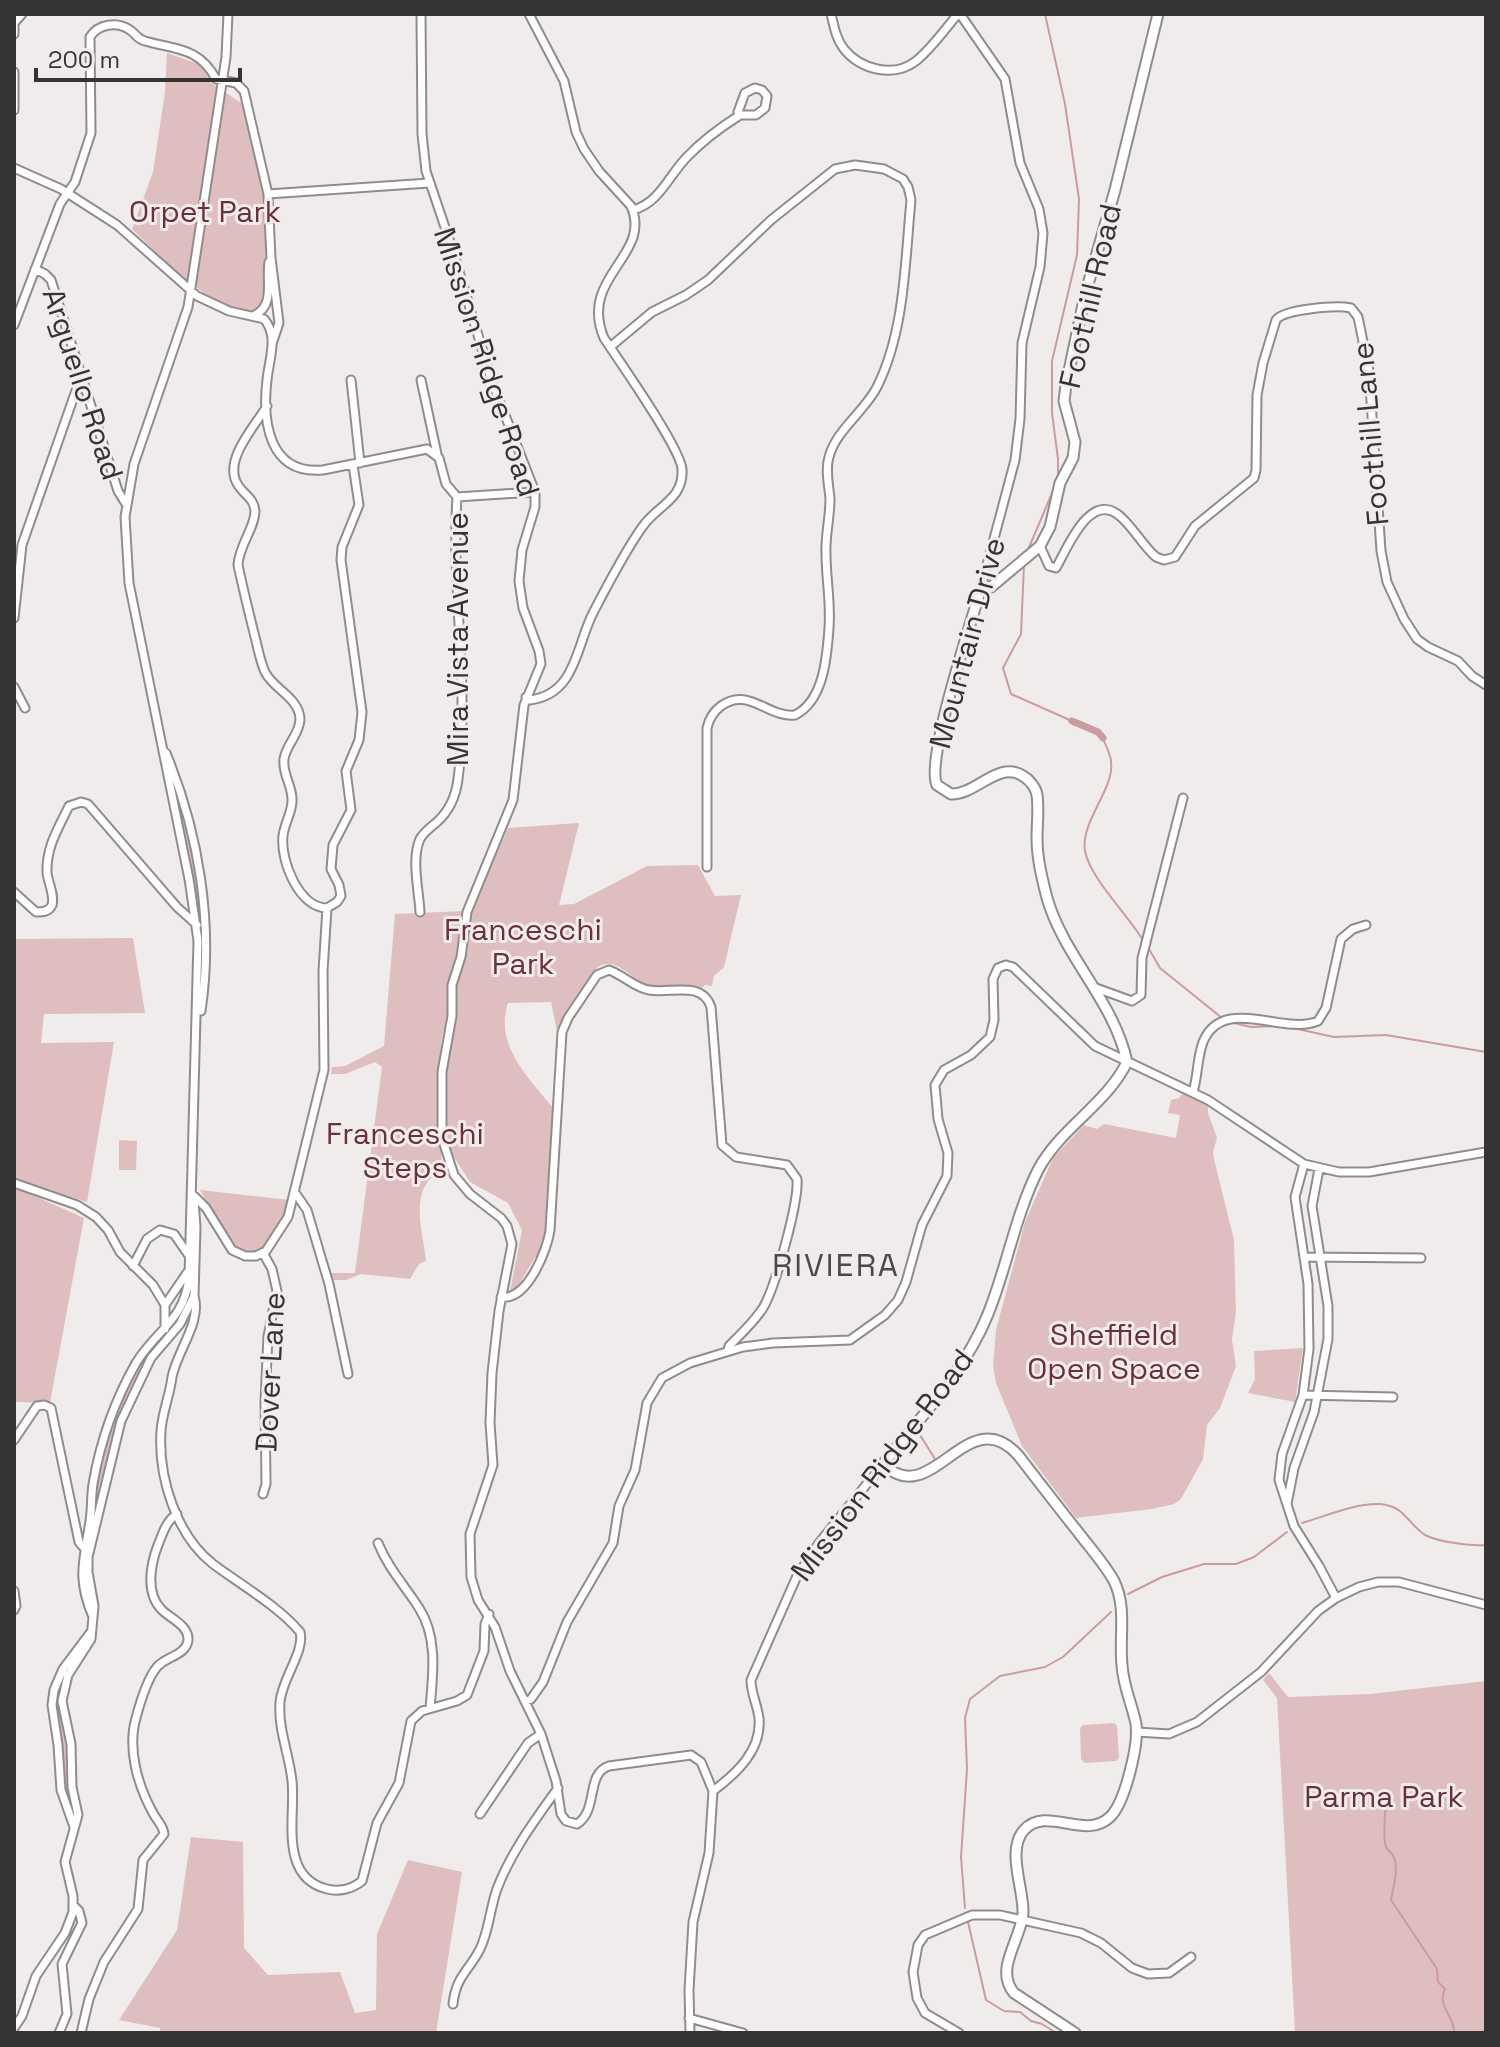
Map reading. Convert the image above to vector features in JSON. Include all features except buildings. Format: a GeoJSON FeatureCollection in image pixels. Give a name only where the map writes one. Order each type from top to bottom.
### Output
{"type":"FeatureCollection","features":[{"type":"Feature","properties":{"kind":"main road","name":"Foothill Road"},"geometry":{"type":"LineString","coordinates":[[980,591],[991,587],[1040,546],[1050,527],[1060,483],[1073,458],[1075,442],[1064,401],[1066,385],[1085,295],[1115,190],[1158,14]]}},
{"type":"Feature","properties":{"kind":"main road","name":"Mountain Drive"},"geometry":{"type":"LineString","coordinates":[[980,591],[951,688],[933,778],[940,789],[951,794],[968,792],[1006,771],[1020,774],[1030,782],[1037,795],[1038,859],[1048,900],[1059,929],[1096,988],[1124,1048],[1127,1062]]}},
{"type":"Feature","properties":{"kind":"main road","name":"Mission Ridge Road"},"geometry":{"type":"LineString","coordinates":[[883,1464],[939,1394],[981,1329],[994,1298],[1013,1230],[1043,1162],[1114,1083],[1127,1062]]}},
{"type":"Feature","properties":{"kind":"main road"},"geometry":{"type":"LineString","coordinates":[[883,1464],[896,1475],[912,1478],[979,1440],[998,1440],[1014,1451],[1102,1563],[1115,1585],[1121,1611],[1122,1666],[1137,1732],[1121,1797],[1109,1818],[1088,1826],[1042,1821],[1030,1825],[1022,1833],[1017,1850],[1022,1921],[1006,1967],[1009,1987],[1024,2001],[1075,2033]]}},
{"type":"Feature","properties":{"kind":"street"},"geometry":{"type":"LineString","coordinates":[[14,34],[14,22],[22,14]]}},
{"type":"Feature","properties":{"kind":"street"},"geometry":{"type":"LineString","coordinates":[[93,1617],[82,1579],[84,1548],[95,1476],[110,1419],[136,1364],[183,1303],[189,1270],[197,1031],[197,925],[127,575],[124,540],[126,504],[134,464],[188,307],[222,80],[228,14]]}},
{"type":"Feature","properties":{"kind":"street","name":"Mission Ridge Road"},"geometry":{"type":"LineString","coordinates":[[421,14],[423,158],[492,382],[535,492],[535,507],[522,550],[519,581],[523,608],[541,664],[526,697],[513,800],[467,912],[461,957],[452,985],[452,1016],[442,1072],[442,1138],[449,1164],[461,1185],[501,1218],[510,1235],[511,1254],[501,1297],[490,1399],[492,1473],[474,1519],[469,1549],[474,1590],[483,1609],[489,1614],[510,1671],[541,1734],[558,1788],[563,1818],[573,1824],[581,1822],[586,1816],[597,1775],[605,1767],[691,1755],[701,1762],[713,1791],[749,1757],[758,1740],[758,1716],[751,1680],[788,1594],[819,1543],[883,1464]]}},
{"type":"Feature","properties":{"kind":"street"},"geometry":{"type":"LineString","coordinates":[[526,697],[530,700],[543,697],[568,676],[593,612],[643,525],[673,500],[680,486],[682,468],[676,451],[599,328],[598,303],[603,287],[634,237],[636,221],[633,210],[584,149],[576,132],[564,81],[529,14]]}},
{"type":"Feature","properties":{"kind":"street"},"geometry":{"type":"LineString","coordinates":[[831,14],[844,49],[859,62],[884,70],[901,68],[916,60],[959,14]]}},
{"type":"Feature","properties":{"kind":"street","name":"Mountain Drive"},"geometry":{"type":"LineString","coordinates":[[959,14],[1005,79],[1020,163],[1039,209],[1043,233],[1040,267],[1022,343],[1020,419],[1015,460],[980,591]]}},
{"type":"Feature","properties":{"kind":"street"},"geometry":{"type":"LineString","coordinates":[[14,325],[60,204],[75,182],[92,130],[89,44],[93,32],[102,26],[113,25],[128,29],[142,41],[191,53],[206,63],[216,79],[236,83],[244,91],[268,194],[271,258],[279,323],[272,344],[267,406],[271,441],[278,454],[291,465],[313,471],[422,449],[437,454]]}},
{"type":"Feature","properties":{"kind":"street"},"geometry":{"type":"LineString","coordinates":[[14,72],[14,110]]}},
{"type":"Feature","properties":{"kind":"street"},"geometry":{"type":"LineString","coordinates":[[633,210],[656,197],[695,149],[740,115],[762,112],[767,100],[765,93],[755,88],[748,90],[738,112],[740,115]]}},
{"type":"Feature","properties":{"kind":"street"},"geometry":{"type":"LineString","coordinates":[[610,347],[652,312],[696,290],[771,220],[828,173],[847,166],[874,166],[894,174],[908,187],[911,200],[902,290],[893,339],[878,386],[833,446],[828,460],[830,501],[826,550],[830,591],[821,677],[807,706],[795,715],[784,715],[751,700],[739,699],[718,707],[709,719],[707,867]]}},
{"type":"Feature","properties":{"kind":"street"},"geometry":{"type":"LineString","coordinates":[[14,168],[67,193],[131,235],[191,291],[229,311],[264,319],[269,325],[272,344]]}},
{"type":"Feature","properties":{"kind":"street"},"geometry":{"type":"LineString","coordinates":[[268,194],[429,183]]}},
{"type":"Feature","properties":{"kind":"street"},"geometry":{"type":"LineString","coordinates":[[253,316],[268,304],[267,280],[271,258]]}},
{"type":"Feature","properties":{"kind":"street","name":"Arguello Road"},"geometry":{"type":"LineString","coordinates":[[35,269],[51,280],[118,491],[126,504]]}},
{"type":"Feature","properties":{"kind":"street","name":"Foothill Lane"},"geometry":{"type":"LineString","coordinates":[[1040,546],[1049,566],[1056,568],[1078,527],[1091,516],[1107,511],[1119,515],[1156,557],[1164,560],[1175,557],[1195,526],[1254,478],[1259,378],[1276,320],[1292,311],[1347,307],[1354,310],[1358,317],[1369,371],[1381,551],[1387,582],[1417,639],[1458,661],[1486,685]]}},
{"type":"Feature","properties":{"kind":"street"},"geometry":{"type":"LineString","coordinates":[[14,618],[18,550],[80,377]]}},
{"type":"Feature","properties":{"kind":"street"},"geometry":{"type":"LineString","coordinates":[[267,406],[233,465],[236,482],[252,502],[255,513],[240,549],[238,565],[262,664],[275,687],[294,703],[299,715],[298,728],[286,750],[284,762],[284,775],[292,801],[283,833],[283,851],[291,873],[307,898],[320,908],[327,908],[341,896],[331,869],[332,855],[336,836],[351,810],[346,771],[359,740],[362,712],[341,560],[342,547],[359,505],[351,380]]}},
{"type":"Feature","properties":{"kind":"street"},"geometry":{"type":"LineString","coordinates":[[421,380],[446,484],[457,497],[535,492]]}},
{"type":"Feature","properties":{"kind":"street","name":"Mira Vista Avenue"},"geometry":{"type":"LineString","coordinates":[[420,912],[419,841],[449,809],[456,792],[460,759],[463,674],[457,497]]}},
{"type":"Feature","properties":{"kind":"street"},"geometry":{"type":"LineString","coordinates":[[14,687],[25,708]]}},
{"type":"Feature","properties":{"kind":"street"},"geometry":{"type":"LineString","coordinates":[[161,740],[183,796],[204,906],[205,971],[197,1031]]}},
{"type":"Feature","properties":{"kind":"street"},"geometry":{"type":"LineString","coordinates":[[1096,988],[1132,1001],[1141,995],[1142,958],[1183,798]]}},
{"type":"Feature","properties":{"kind":"street"},"geometry":{"type":"LineString","coordinates":[[14,892],[36,912],[50,908],[52,897],[47,871],[50,844],[69,806],[81,802],[88,804],[177,907],[197,925]]}},
{"type":"Feature","properties":{"kind":"street"},"geometry":{"type":"LineString","coordinates":[[193,1195],[206,1208],[232,1250],[248,1257],[263,1253],[286,1221],[296,1194],[324,1070],[323,971],[327,908]]}},
{"type":"Feature","properties":{"kind":"street"},"geometry":{"type":"LineString","coordinates":[[1193,1092],[1203,1042],[1211,1031],[1227,1019],[1244,1017],[1304,1025],[1318,1021],[1326,1008],[1341,939],[1353,929],[1366,925]]}},
{"type":"Feature","properties":{"kind":"street"},"geometry":{"type":"LineString","coordinates":[[526,1701],[543,1682],[567,1622],[613,1543],[619,1506],[635,1470],[647,1403],[654,1388],[668,1373],[728,1350],[773,1343],[850,1340],[876,1322],[898,1300],[906,1282],[915,1241],[944,1186],[949,1169],[935,1103],[935,1085],[944,1070],[971,1055],[990,1037],[995,1016],[993,979],[998,968],[1006,965],[1013,967],[1095,1046],[1193,1092],[1304,1164],[1346,1173],[1388,1170],[1486,1152]]}},
{"type":"Feature","properties":{"kind":"street"},"geometry":{"type":"LineString","coordinates":[[501,1297],[508,1298],[519,1293],[546,1249],[562,1032],[597,975],[609,970],[648,990],[695,991],[706,996],[711,1007],[722,1145],[736,1157],[787,1165],[797,1179],[788,1229],[769,1296],[754,1320],[728,1350]]}},
{"type":"Feature","properties":{"kind":"street"},"geometry":{"type":"LineString","coordinates":[[1304,1164],[1295,1197],[1305,1257],[1310,1321],[1303,1395],[1281,1461],[1280,1486],[1298,1535],[1336,1598]]}},
{"type":"Feature","properties":{"kind":"street"},"geometry":{"type":"LineString","coordinates":[[1287,1504],[1294,1468],[1318,1396],[1329,1323],[1312,1202],[1319,1169]]}},
{"type":"Feature","properties":{"kind":"street"},"geometry":{"type":"LineString","coordinates":[[14,1183],[77,1205],[106,1226],[120,1252],[153,1285],[165,1305],[165,1329]]}},
{"type":"Feature","properties":{"kind":"street"},"geometry":{"type":"LineString","coordinates":[[296,1194],[307,1210],[329,1284],[348,1374]]}},
{"type":"Feature","properties":{"kind":"street"},"geometry":{"type":"LineString","coordinates":[[193,1195],[196,1218],[196,1311],[175,1363],[161,1429],[165,1476],[177,1514],[202,1555],[296,1628],[301,1636],[300,1648],[281,1693],[280,1730],[292,1783],[292,1847],[302,1870],[313,1883],[341,1890],[362,1881],[377,1823],[399,1783],[411,1721],[419,1712],[457,1701],[469,1693],[485,1648],[485,1624],[489,1614]]}},
{"type":"Feature","properties":{"kind":"street"},"geometry":{"type":"LineString","coordinates":[[133,1266],[147,1239],[160,1230],[174,1234],[190,1257]]}},
{"type":"Feature","properties":{"kind":"street","name":"Dover Lane"},"geometry":{"type":"LineString","coordinates":[[263,1253],[272,1269],[277,1291],[268,1336],[266,1484],[263,1494]]}},
{"type":"Feature","properties":{"kind":"street"},"geometry":{"type":"LineString","coordinates":[[1305,1257],[1421,1258]]}},
{"type":"Feature","properties":{"kind":"street"},"geometry":{"type":"LineString","coordinates":[[165,1305],[189,1270]]}},
{"type":"Feature","properties":{"kind":"street"},"geometry":{"type":"LineString","coordinates":[[14,2028],[22,2016],[39,1970],[68,1928],[74,1906],[65,1862],[78,1811],[73,1789],[71,1744],[62,1698],[71,1671],[88,1647],[94,1604],[88,1557],[120,1425],[149,1362],[180,1324],[194,1296]]}},
{"type":"Feature","properties":{"kind":"street"},"geometry":{"type":"LineString","coordinates":[[1303,1395],[1393,1397]]}},
{"type":"Feature","properties":{"kind":"street"},"geometry":{"type":"LineString","coordinates":[[14,1440],[37,1406],[51,1408],[79,1542],[84,1548]]}},
{"type":"Feature","properties":{"kind":"street"},"geometry":{"type":"LineString","coordinates":[[81,2033],[89,1999],[104,1962],[138,1909],[143,1860],[164,1834],[135,1767],[134,1726],[157,1667],[183,1650],[188,1639],[184,1629],[156,1603],[150,1573],[167,1524],[177,1514]]}},
{"type":"Feature","properties":{"kind":"street"},"geometry":{"type":"LineString","coordinates":[[378,1543],[388,1565],[418,1606],[431,1636],[433,1672],[430,1708]]}},
{"type":"Feature","properties":{"kind":"street"},"geometry":{"type":"LineString","coordinates":[[1137,1732],[1169,1734],[1197,1722],[1261,1672],[1311,1617],[1336,1598],[1359,1587],[1385,1582],[1419,1586],[1486,1605]]}},
{"type":"Feature","properties":{"kind":"street"},"geometry":{"type":"LineString","coordinates":[[14,1591],[14,1610]]}},
{"type":"Feature","properties":{"kind":"street"},"geometry":{"type":"LineString","coordinates":[[75,1829],[60,1786],[53,1700],[63,1669],[92,1628]]}},
{"type":"Feature","properties":{"kind":"street"},"geometry":{"type":"LineString","coordinates":[[480,1814],[528,1743],[541,1734]]}},
{"type":"Feature","properties":{"kind":"street"},"geometry":{"type":"LineString","coordinates":[[453,2004],[459,1979],[481,1949],[503,1873],[558,1788]]}},
{"type":"Feature","properties":{"kind":"street"},"geometry":{"type":"LineString","coordinates":[[690,2033],[689,1962],[693,1922],[711,1837],[713,1791]]}},
{"type":"Feature","properties":{"kind":"street"},"geometry":{"type":"LineString","coordinates":[[59,2033],[67,2014],[62,1964],[82,1923],[74,1906]]}},
{"type":"Feature","properties":{"kind":"street"},"geometry":{"type":"LineString","coordinates":[[959,2033],[925,2013],[913,1980],[918,1945],[931,1931],[972,1915],[1000,1915],[1066,1929],[1095,1939],[1132,1968],[1148,1974],[1169,1973],[1191,1957]]}},
{"type":"Feature","properties":{"kind":"street"},"geometry":{"type":"LineString","coordinates":[[689,2018],[743,2033]]}},
{"type":"Feature","properties":{"kind":"green space","name":"Orpet Park"},"geometry":{"type":"Polygon","coordinates":[[[167,53],[202,65],[211,83],[243,104],[266,196],[263,306],[248,311],[231,308],[213,299],[175,270],[132,229],[153,172],[165,92],[167,53]]]}},
{"type":"Feature","properties":{"kind":"green space"},"geometry":{"type":"Polygon","coordinates":[[[177,794],[181,797],[198,895],[202,943],[200,993],[200,941],[177,794]]]}},
{"type":"Feature","properties":{"kind":"green space","name":"Franceschi Park"},"geometry":{"type":"Polygon","coordinates":[[[579,823],[559,905],[574,904],[647,866],[698,865],[715,896],[741,895],[724,967],[714,976],[712,986],[705,985],[701,989],[650,985],[616,965],[604,964],[598,967],[564,1017],[559,1041],[551,1002],[508,1003],[505,1019],[510,1047],[525,1073],[554,1109],[544,1243],[508,1302],[522,1230],[508,1203],[470,1182],[448,1148],[446,1076],[456,1015],[456,984],[465,956],[474,905],[508,828],[579,823]]]}},
{"type":"Feature","properties":{"kind":"green space","name":"Franceschi Steps"},"geometry":{"type":"Polygon","coordinates":[[[464,911],[458,953],[447,986],[448,1017],[438,1070],[442,1171],[424,1187],[421,1198],[426,1261],[419,1264],[410,1279],[361,1274],[346,1280],[332,1280],[330,1273],[355,1273],[382,1067],[375,1062],[345,1074],[331,1074],[332,1067],[345,1066],[384,1046],[395,914],[464,911]]]}},
{"type":"Feature","properties":{"kind":"green space"},"geometry":{"type":"Polygon","coordinates":[[[133,938],[145,1013],[44,1014],[41,1043],[114,1042],[87,1202],[14,1179],[14,939],[133,938]]]}},
{"type":"Feature","properties":{"kind":"green space","name":"Sheffield Open Space"},"geometry":{"type":"Polygon","coordinates":[[[1183,1093],[1208,1106],[1217,1138],[1214,1159],[1234,1240],[1236,1312],[1232,1339],[1236,1366],[1220,1408],[1207,1425],[1203,1459],[1181,1499],[1174,1504],[1152,1509],[1076,1518],[1022,1446],[996,1383],[993,1366],[996,1330],[1025,1222],[1053,1158],[1084,1125],[1097,1129],[1104,1124],[1176,1138],[1180,1115],[1168,1113],[1171,1100],[1183,1093]]]}},
{"type":"Feature","properties":{"kind":"green space"},"geometry":{"type":"Polygon","coordinates":[[[119,1140],[137,1141],[136,1170],[119,1170],[119,1140]]]}},
{"type":"Feature","properties":{"kind":"green space"},"geometry":{"type":"Polygon","coordinates":[[[14,1187],[84,1218],[50,1403],[14,1402],[14,1187]]]}},
{"type":"Feature","properties":{"kind":"green space"},"geometry":{"type":"Polygon","coordinates":[[[200,1190],[290,1200],[270,1241],[248,1254],[232,1247],[200,1190]]]}},
{"type":"Feature","properties":{"kind":"green space"},"geometry":{"type":"Polygon","coordinates":[[[181,1313],[170,1332],[150,1353],[103,1474],[93,1526],[101,1461],[120,1399],[145,1354],[181,1313]]]}},
{"type":"Feature","properties":{"kind":"green space"},"geometry":{"type":"Polygon","coordinates":[[[1303,1348],[1295,1402],[1248,1393],[1255,1379],[1254,1351],[1303,1348]]]}},
{"type":"Feature","properties":{"kind":"green space"},"geometry":{"type":"Polygon","coordinates":[[[84,1645],[63,1682],[60,1701],[67,1753],[67,1785],[74,1815],[60,1772],[55,1699],[62,1676],[84,1645]]]}},
{"type":"Feature","properties":{"kind":"green space","name":"Parma Park"},"geometry":{"type":"Polygon","coordinates":[[[1269,1673],[1288,1697],[1370,1694],[1486,1681],[1486,2033],[1295,2033],[1277,1698],[1263,1680],[1269,1673]]]}},
{"type":"Feature","properties":{"kind":"green space"},"geometry":{"type":"Polygon","coordinates":[[[1114,1723],[1117,1726],[1119,1758],[1116,1761],[1085,1763],[1081,1759],[1080,1728],[1083,1725],[1114,1723]]]}},
{"type":"Feature","properties":{"kind":"green space"},"geometry":{"type":"Polygon","coordinates":[[[191,1837],[243,1842],[244,1948],[268,1975],[340,1972],[355,2013],[376,2010],[377,1934],[408,1860],[462,1872],[436,2033],[160,2033],[160,2028],[119,2020],[177,1930],[191,1837]]]}},
{"type":"Feature","properties":{"kind":"waterway"},"geometry":{"type":"LineString","coordinates":[[1045,14],[1065,104],[1079,199],[1077,255],[1052,361],[1052,413],[1058,476]]}},
{"type":"Feature","properties":{"kind":"waterway"},"geometry":{"type":"LineString","coordinates":[[1028,550],[1055,486]]}},
{"type":"Feature","properties":{"kind":"waterway"},"geometry":{"type":"LineString","coordinates":[[1024,564],[1021,634],[1003,668],[1011,694],[1072,721]]}},
{"type":"Feature","properties":{"kind":"waterway"},"geometry":{"type":"LineString","coordinates":[[1072,721],[1098,732],[1103,738]]}},
{"type":"Feature","properties":{"kind":"waterway"},"geometry":{"type":"LineString","coordinates":[[1103,738],[1110,756],[1111,772],[1088,829],[1085,851],[1094,873],[1143,940]]}},
{"type":"Feature","properties":{"kind":"waterway"},"geometry":{"type":"LineString","coordinates":[[1149,949],[1160,968],[1222,1018]]}},
{"type":"Feature","properties":{"kind":"waterway"},"geometry":{"type":"LineString","coordinates":[[1234,1023],[1251,1027],[1275,1026]]}},
{"type":"Feature","properties":{"kind":"waterway"},"geometry":{"type":"LineString","coordinates":[[1293,1028],[1334,1037],[1386,1035],[1486,1052]]}},
{"type":"Feature","properties":{"kind":"waterway"},"geometry":{"type":"LineString","coordinates":[[920,1435],[935,1459],[933,1462]]}},
{"type":"Feature","properties":{"kind":"waterway"},"geometry":{"type":"LineString","coordinates":[[1302,1523],[1351,1508],[1380,1504],[1401,1512],[1425,1535],[1455,1543],[1486,1545]]}},
{"type":"Feature","properties":{"kind":"waterway"},"geometry":{"type":"LineString","coordinates":[[1128,1594],[1162,1577],[1204,1564],[1236,1564],[1254,1557],[1287,1532]]}},
{"type":"Feature","properties":{"kind":"waterway"},"geometry":{"type":"LineString","coordinates":[[965,1908],[961,1857],[967,1769],[965,1718],[970,1699],[1000,1676],[1045,1667],[1063,1657],[1111,1612]]}},
{"type":"Feature","properties":{"kind":"waterway"},"geometry":{"type":"LineString","coordinates":[[1387,1791],[1385,1842],[1396,1867],[1391,1900],[1437,1969],[1438,1982],[1445,1989],[1444,2006],[1454,2033]]}},
{"type":"Feature","properties":{"kind":"waterway"},"geometry":{"type":"LineString","coordinates":[[968,1922],[986,2000],[1004,2011],[1020,2012],[1056,2033]]}},
{"type":"Feature","properties":{"kind":"district","name":"RIVIERA"},"geometry":{"type":"Point","coordinates":[836,1265]}}]}
